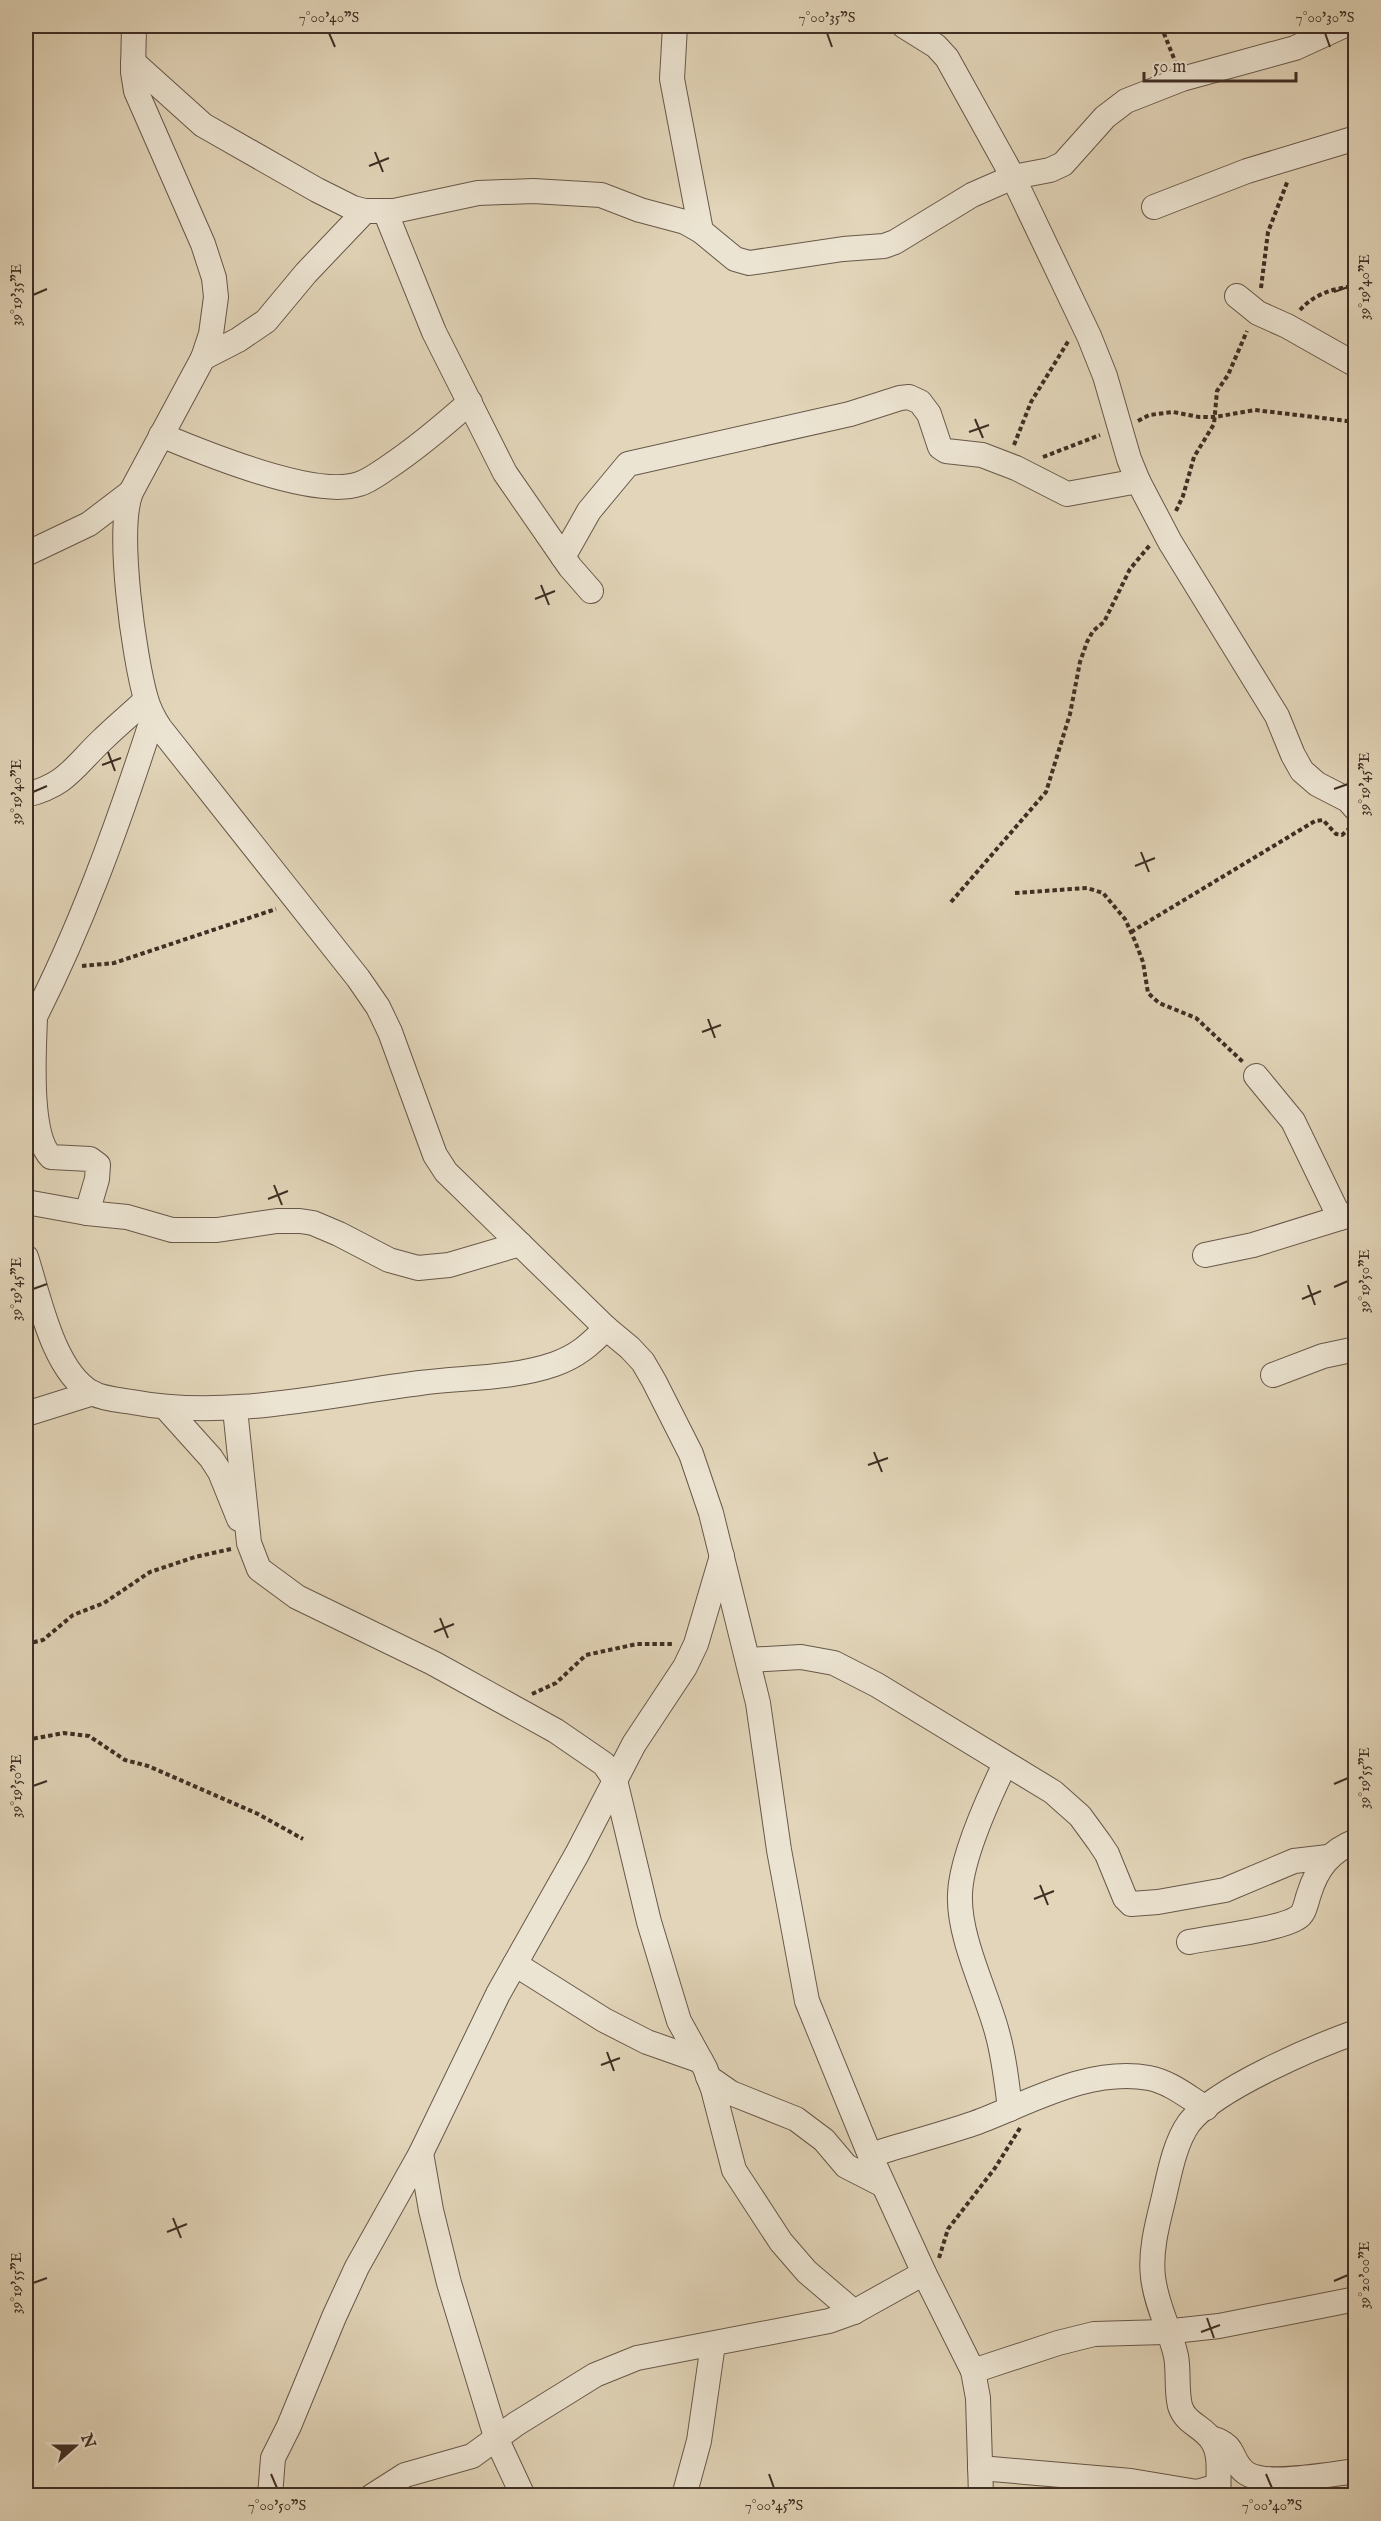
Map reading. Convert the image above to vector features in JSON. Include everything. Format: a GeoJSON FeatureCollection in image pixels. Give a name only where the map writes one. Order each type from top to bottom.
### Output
{"type":"FeatureCollection","features":[{"type":"Feature","properties":{"kind":"street"},"geometry":{"type":"LineString","coordinates":[[134,26],[133,62],[136,91],[203,244],[214,278],[216,297],[214,316],[202,358],[131,492],[126,506],[126,563],[137,658],[150,709],[378,1007],[390,1032],[435,1155],[446,1172],[643,1362],[679,1427],[711,1513],[758,1703],[794,1935],[807,2001],[883,2185],[973,2371],[978,2398],[981,2496]]}},
{"type":"Feature","properties":{"kind":"street"},"geometry":{"type":"LineString","coordinates":[[675,26],[672,79],[701,231]]}},
{"type":"Feature","properties":{"kind":"street"},"geometry":{"type":"LineString","coordinates":[[904,26],[936,46],[947,58],[1013,177],[1105,376],[1138,481],[1164,531],[1273,708],[1302,771],[1317,784],[1348,800],[1356,809]]}},
{"type":"Feature","properties":{"kind":"street"},"geometry":{"type":"LineString","coordinates":[[133,62],[203,125],[353,208],[375,211],[478,193],[532,191],[601,195],[640,210],[685,222],[701,231],[735,259],[749,263],[843,249],[884,246],[906,237],[972,195],[1013,177],[1050,170],[1063,165],[1105,117],[1126,101],[1182,79],[1295,48],[1343,26]]}},
{"type":"Feature","properties":{"kind":"street"},"geometry":{"type":"LineString","coordinates":[[1154,207],[1246,171],[1356,138]]}},
{"type":"Feature","properties":{"kind":"street"},"geometry":{"type":"LineString","coordinates":[[202,358],[238,340],[266,321],[306,273],[375,211]]}},
{"type":"Feature","properties":{"kind":"street"},"geometry":{"type":"LineString","coordinates":[[375,211],[505,473],[563,557],[591,591]]}},
{"type":"Feature","properties":{"kind":"street"},"geometry":{"type":"LineString","coordinates":[[1237,296],[1258,313],[1287,326],[1356,365]]}},
{"type":"Feature","properties":{"kind":"street"},"geometry":{"type":"LineString","coordinates":[[563,557],[585,517],[628,464],[641,459],[689,452],[850,414],[900,398],[909,397],[920,402],[929,414],[940,447],[946,451],[972,453],[1008,465],[1068,494],[1138,481]]}},
{"type":"Feature","properties":{"kind":"street"},"geometry":{"type":"LineString","coordinates":[[161,435],[270,475],[329,486],[352,486],[366,482],[411,452],[470,402]]}},
{"type":"Feature","properties":{"kind":"street"},"geometry":{"type":"LineString","coordinates":[[26,554],[89,524],[131,492]]}},
{"type":"Feature","properties":{"kind":"street"},"geometry":{"type":"LineString","coordinates":[[26,795],[48,789],[67,777],[99,742],[150,709]]}},
{"type":"Feature","properties":{"kind":"street"},"geometry":{"type":"LineString","coordinates":[[87,1213],[99,1170],[97,1164],[90,1160],[51,1157],[42,1145],[33,1083],[31,1025],[58,968],[119,822],[150,709]]}},
{"type":"Feature","properties":{"kind":"street"},"geometry":{"type":"LineString","coordinates":[[1205,1255],[1253,1245],[1348,1215],[1293,1121],[1256,1076]]}},
{"type":"Feature","properties":{"kind":"street"},"geometry":{"type":"LineString","coordinates":[[26,1202],[87,1213],[127,1217],[172,1230],[217,1230],[277,1221],[313,1223],[389,1260],[418,1268],[449,1265],[520,1244]]}},
{"type":"Feature","properties":{"kind":"street"},"geometry":{"type":"LineString","coordinates":[[26,1257],[56,1346],[72,1375],[93,1393],[166,1409],[235,1409],[435,1381],[494,1377],[538,1369],[574,1356],[589,1346],[606,1328]]}},
{"type":"Feature","properties":{"kind":"street"},"geometry":{"type":"LineString","coordinates":[[1273,1375],[1323,1356],[1356,1349]]}},
{"type":"Feature","properties":{"kind":"street"},"geometry":{"type":"LineString","coordinates":[[27,1414],[93,1393]]}},
{"type":"Feature","properties":{"kind":"street"},"geometry":{"type":"LineString","coordinates":[[166,1409],[211,1458],[220,1472],[259,1569],[297,1597],[433,1663],[506,1702],[585,1750],[610,1769],[615,1780],[649,1922],[679,2021],[704,2069],[719,2108],[734,2170],[781,2242],[807,2272],[854,2312]]}},
{"type":"Feature","properties":{"kind":"street"},"geometry":{"type":"LineString","coordinates":[[235,1409],[249,1544]]}},
{"type":"Feature","properties":{"kind":"street"},"geometry":{"type":"LineString","coordinates":[[270,2496],[270,2472],[273,2458],[357,2267],[421,2153],[498,1994],[577,1854],[634,1744],[685,1667],[696,1644],[722,1554]]}},
{"type":"Feature","properties":{"kind":"street"},"geometry":{"type":"LineString","coordinates":[[748,1660],[801,1657],[834,1663],[877,1685],[1053,1792],[1080,1816],[1107,1854],[1125,1898],[1131,1904],[1158,1902],[1225,1890],[1294,1861],[1328,1857],[1356,1841]]}},
{"type":"Feature","properties":{"kind":"street"},"geometry":{"type":"LineString","coordinates":[[1005,1764],[989,1797],[965,1866],[959,1896],[963,1922],[1004,2061],[1015,2118]]}},
{"type":"Feature","properties":{"kind":"street"},"geometry":{"type":"LineString","coordinates":[[1189,1942],[1262,1928],[1297,1918],[1303,1911],[1313,1881],[1328,1857]]}},
{"type":"Feature","properties":{"kind":"street"},"geometry":{"type":"LineString","coordinates":[[515,1964],[604,2020],[704,2069],[731,2093],[796,2119],[824,2140],[846,2166],[883,2185]]}},
{"type":"Feature","properties":{"kind":"street"},"geometry":{"type":"LineString","coordinates":[[1356,2031],[1244,2082],[1190,2122],[1175,2158],[1157,2224],[1153,2275],[1159,2304],[1176,2358],[1178,2392],[1182,2411],[1190,2423],[1211,2438],[1225,2443],[1239,2466],[1252,2476],[1291,2479],[1356,2471]]}},
{"type":"Feature","properties":{"kind":"street"},"geometry":{"type":"LineString","coordinates":[[870,2155],[973,2123],[1015,2118],[1064,2087],[1102,2078],[1150,2078],[1166,2083],[1206,2108]]}},
{"type":"Feature","properties":{"kind":"street"},"geometry":{"type":"LineString","coordinates":[[421,2153],[449,2283],[497,2440],[523,2496]]}},
{"type":"Feature","properties":{"kind":"street"},"geometry":{"type":"LineString","coordinates":[[372,2496],[405,2475],[472,2456],[548,2403],[613,2367],[637,2358],[812,2325],[854,2312],[926,2277]]}},
{"type":"Feature","properties":{"kind":"street"},"geometry":{"type":"LineString","coordinates":[[973,2371],[1058,2343],[1094,2334],[1169,2331],[1238,2323],[1356,2299]]}},
{"type":"Feature","properties":{"kind":"street"},"geometry":{"type":"LineString","coordinates":[[684,2496],[699,2441],[713,2344]]}},
{"type":"Feature","properties":{"kind":"street"},"geometry":{"type":"LineString","coordinates":[[980,2468],[1131,2481],[1197,2492],[1218,2491],[1218,2459],[1211,2438]]}},
{"type":"Feature","properties":{"kind":"path"},"geometry":{"type":"LineString","coordinates":[[1161,26],[1182,79]]}},
{"type":"Feature","properties":{"kind":"path"},"geometry":{"type":"LineString","coordinates":[[951,902],[1046,792],[1070,714],[1080,662],[1090,635],[1104,622],[1130,569],[1164,531],[1184,496],[1194,457],[1210,432],[1215,417],[1217,391],[1228,375],[1258,313],[1268,232],[1295,156]]}},
{"type":"Feature","properties":{"kind":"path"},"geometry":{"type":"LineString","coordinates":[[1287,326],[1308,301],[1324,292],[1356,286]]}},
{"type":"Feature","properties":{"kind":"path"},"geometry":{"type":"LineString","coordinates":[[1008,465],[1031,402],[1058,361],[1080,318]]}},
{"type":"Feature","properties":{"kind":"path"},"geometry":{"type":"LineString","coordinates":[[1008,465],[1120,428],[1149,415],[1161,413],[1173,412],[1199,417],[1215,417],[1254,410],[1356,422]]}},
{"type":"Feature","properties":{"kind":"path"},"geometry":{"type":"LineString","coordinates":[[1131,932],[1315,821],[1323,820],[1334,832],[1342,835],[1356,824]]}},
{"type":"Feature","properties":{"kind":"path"},"geometry":{"type":"LineString","coordinates":[[1015,893],[1035,890],[1096,890],[1111,900],[1125,919],[1143,962],[1148,993],[1159,1003],[1196,1018],[1230,1048],[1256,1076]]}},
{"type":"Feature","properties":{"kind":"path"},"geometry":{"type":"LineString","coordinates":[[58,968],[114,963],[198,933],[297,902]]}},
{"type":"Feature","properties":{"kind":"path"},"geometry":{"type":"LineString","coordinates":[[26,1464],[27,1414]]}},
{"type":"Feature","properties":{"kind":"path"},"geometry":{"type":"LineString","coordinates":[[26,1644],[43,1640],[73,1615],[104,1603],[150,1572],[195,1557],[249,1544]]}},
{"type":"Feature","properties":{"kind":"path"},"geometry":{"type":"LineString","coordinates":[[26,1549],[26,1586]]}},
{"type":"Feature","properties":{"kind":"path"},"geometry":{"type":"LineString","coordinates":[[506,1702],[556,1683],[578,1660],[597,1651],[637,1644],[696,1644]]}},
{"type":"Feature","properties":{"kind":"path"},"geometry":{"type":"LineString","coordinates":[[26,1740],[64,1733],[89,1736],[125,1760],[148,1766],[258,1814],[303,1839]]}},
{"type":"Feature","properties":{"kind":"path"},"geometry":{"type":"LineString","coordinates":[[926,2277],[944,2248],[948,2229],[995,2168],[1015,2118]]}}]}
